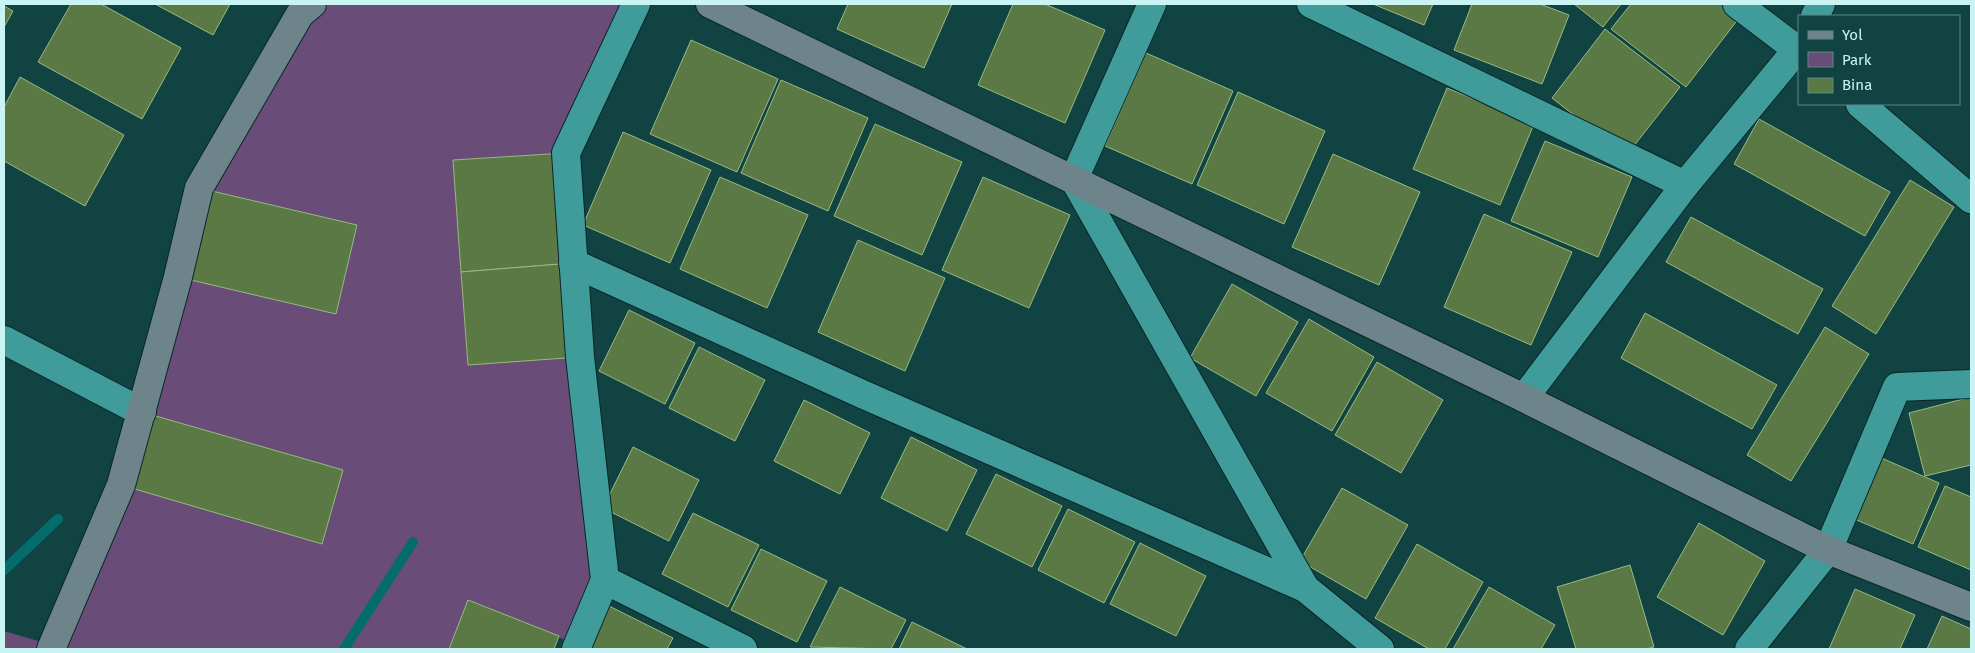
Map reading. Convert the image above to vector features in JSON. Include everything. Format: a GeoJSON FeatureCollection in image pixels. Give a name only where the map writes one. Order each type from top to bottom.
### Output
{"type":"FeatureCollection","features":[{"type":"Feature","properties":{"kind":"main road"},"geometry":{"type":"LineString","coordinates":[[51,649],[121,486],[142,412],[198,188],[300,14],[312,4]]}},
{"type":"Feature","properties":{"kind":"main road"},"geometry":{"type":"LineString","coordinates":[[710,4],[1524,398],[1828,550],[1971,607]]}},
{"type":"Feature","properties":{"kind":"street"},"geometry":{"type":"LineString","coordinates":[[576,649],[605,580],[580,357],[566,153],[636,4]]}},
{"type":"Feature","properties":{"kind":"street"},"geometry":{"type":"LineString","coordinates":[[1152,4],[1074,179],[1305,588]]}},
{"type":"Feature","properties":{"kind":"street"},"geometry":{"type":"LineString","coordinates":[[1311,4],[1684,186]]}},
{"type":"Feature","properties":{"kind":"street"},"geometry":{"type":"LineString","coordinates":[[1524,398],[1684,186],[1798,49],[1737,4]]}},
{"type":"Feature","properties":{"kind":"street"},"geometry":{"type":"LineString","coordinates":[[1861,105],[1971,198]]}},
{"type":"Feature","properties":{"kind":"street"},"geometry":{"type":"LineString","coordinates":[[573,263],[871,398],[1305,588],[1380,649]]}},
{"type":"Feature","properties":{"kind":"street"},"geometry":{"type":"LineString","coordinates":[[4,340],[142,412]]}},
{"type":"Feature","properties":{"kind":"street"},"geometry":{"type":"LineString","coordinates":[[1749,649],[1828,550],[1897,386],[1971,384]]}},
{"type":"Feature","properties":{"kind":"street"},"geometry":{"type":"LineString","coordinates":[[605,580],[743,649]]}},
{"type":"Feature","properties":{"kind":"green space"},"geometry":{"type":"Polygon","coordinates":[[[312,4],[636,4],[566,153],[453,160],[468,365],[580,357],[605,580],[578,645],[468,601],[449,649],[53,649],[121,485],[322,544],[343,470],[142,412],[178,277],[336,314],[357,225],[199,188],[312,4]]]}},
{"type":"Feature","properties":{"kind":"green space"},"geometry":{"type":"Polygon","coordinates":[[[4,631],[52,645],[51,649],[4,649],[4,631]]]}},
{"type":"Feature","properties":{"kind":"building"},"geometry":{"type":"Polygon","coordinates":[[[71,4],[101,4],[181,48],[142,119],[38,62],[71,4]]]}},
{"type":"Feature","properties":{"kind":"building"},"geometry":{"type":"Polygon","coordinates":[[[155,4],[230,4],[213,35],[155,4]]]}},
{"type":"Feature","properties":{"kind":"building"},"geometry":{"type":"Polygon","coordinates":[[[848,4],[952,4],[924,68],[837,29],[848,4]]]}},
{"type":"Feature","properties":{"kind":"building"},"geometry":{"type":"Polygon","coordinates":[[[1013,4],[1045,4],[1105,30],[1065,123],[978,85],[1013,4]]]}},
{"type":"Feature","properties":{"kind":"building"},"geometry":{"type":"Polygon","coordinates":[[[1373,4],[1433,4],[1424,25],[1373,4]]]}},
{"type":"Feature","properties":{"kind":"building"},"geometry":{"type":"Polygon","coordinates":[[[1472,4],[1540,4],[1569,15],[1542,84],[1454,50],[1472,4]]]}},
{"type":"Feature","properties":{"kind":"building"},"geometry":{"type":"Polygon","coordinates":[[[1574,4],[1621,4],[1603,27],[1574,4]]]}},
{"type":"Feature","properties":{"kind":"building"},"geometry":{"type":"Polygon","coordinates":[[[1631,4],[1721,4],[1739,18],[1686,87],[1611,29],[1631,4]]]}},
{"type":"Feature","properties":{"kind":"building"},"geometry":{"type":"Polygon","coordinates":[[[4,6],[13,11],[4,27],[4,6]]]}},
{"type":"Feature","properties":{"kind":"building"},"geometry":{"type":"Polygon","coordinates":[[[1605,29],[1680,87],[1626,156],[1552,98],[1605,29]]]}},
{"type":"Feature","properties":{"kind":"building"},"geometry":{"type":"Polygon","coordinates":[[[691,40],[778,79],[737,172],[650,134],[691,40]]]}},
{"type":"Feature","properties":{"kind":"building"},"geometry":{"type":"Polygon","coordinates":[[[1146,53],[1233,91],[1192,184],[1105,146],[1146,53]]]}},
{"type":"Feature","properties":{"kind":"building"},"geometry":{"type":"Polygon","coordinates":[[[20,77],[124,135],[85,206],[4,161],[4,107],[20,77]]]}},
{"type":"Feature","properties":{"kind":"building"},"geometry":{"type":"Polygon","coordinates":[[[781,80],[868,118],[828,211],[741,173],[781,80]]]}},
{"type":"Feature","properties":{"kind":"building"},"geometry":{"type":"Polygon","coordinates":[[[1447,88],[1534,124],[1500,205],[1413,169],[1447,88]]]}},
{"type":"Feature","properties":{"kind":"building"},"geometry":{"type":"Polygon","coordinates":[[[1238,92],[1325,131],[1284,224],[1197,185],[1238,92]]]}},
{"type":"Feature","properties":{"kind":"building"},"geometry":{"type":"Polygon","coordinates":[[[1759,119],[1890,192],[1865,236],[1734,164],[1759,119]]]}},
{"type":"Feature","properties":{"kind":"building"},"geometry":{"type":"Polygon","coordinates":[[[875,124],[962,162],[922,255],[834,216],[875,124]]]}},
{"type":"Feature","properties":{"kind":"building"},"geometry":{"type":"Polygon","coordinates":[[[623,132],[711,170],[670,263],[583,225],[623,132]]]}},
{"type":"Feature","properties":{"kind":"building"},"geometry":{"type":"Polygon","coordinates":[[[1545,141],[1632,177],[1598,257],[1511,221],[1545,141]]]}},
{"type":"Feature","properties":{"kind":"building"},"geometry":{"type":"Polygon","coordinates":[[[566,153],[573,263],[461,272],[453,160],[566,153]]]}},
{"type":"Feature","properties":{"kind":"building"},"geometry":{"type":"Polygon","coordinates":[[[1333,154],[1420,192],[1379,285],[1292,247],[1333,154]]]}},
{"type":"Feature","properties":{"kind":"building"},"geometry":{"type":"Polygon","coordinates":[[[720,177],[808,215],[767,308],[680,269],[720,177]]]}},
{"type":"Feature","properties":{"kind":"building"},"geometry":{"type":"Polygon","coordinates":[[[983,177],[1070,215],[1029,308],[942,270],[983,177]]]}},
{"type":"Feature","properties":{"kind":"building"},"geometry":{"type":"Polygon","coordinates":[[[1910,180],[1954,207],[1876,334],[1832,306],[1910,180]]]}},
{"type":"Feature","properties":{"kind":"building"},"geometry":{"type":"Polygon","coordinates":[[[199,188],[357,225],[336,314],[178,277],[199,188]]]}},
{"type":"Feature","properties":{"kind":"building"},"geometry":{"type":"Polygon","coordinates":[[[1484,214],[1572,252],[1531,345],[1444,307],[1484,214]]]}},
{"type":"Feature","properties":{"kind":"building"},"geometry":{"type":"Polygon","coordinates":[[[1691,217],[1823,289],[1798,334],[1666,262],[1691,217]]]}},
{"type":"Feature","properties":{"kind":"building"},"geometry":{"type":"Polygon","coordinates":[[[858,240],[945,278],[905,371],[818,332],[858,240]]]}},
{"type":"Feature","properties":{"kind":"building"},"geometry":{"type":"Polygon","coordinates":[[[573,263],[580,357],[468,365],[461,272],[573,263]]]}},
{"type":"Feature","properties":{"kind":"building"},"geometry":{"type":"Polygon","coordinates":[[[1232,284],[1298,322],[1256,396],[1190,358],[1232,284]]]}},
{"type":"Feature","properties":{"kind":"building"},"geometry":{"type":"Polygon","coordinates":[[[629,310],[695,343],[665,404],[599,371],[629,310]]]}},
{"type":"Feature","properties":{"kind":"building"},"geometry":{"type":"Polygon","coordinates":[[[1645,313],[1777,385],[1752,429],[1621,358],[1645,313]]]}},
{"type":"Feature","properties":{"kind":"building"},"geometry":{"type":"Polygon","coordinates":[[[1309,319],[1374,357],[1332,431],[1266,393],[1309,319]]]}},
{"type":"Feature","properties":{"kind":"building"},"geometry":{"type":"Polygon","coordinates":[[[1825,327],[1869,354],[1791,481],[1747,455],[1825,327]]]}},
{"type":"Feature","properties":{"kind":"building"},"geometry":{"type":"Polygon","coordinates":[[[699,347],[765,380],[735,441],[669,408],[699,347]]]}},
{"type":"Feature","properties":{"kind":"building"},"geometry":{"type":"Polygon","coordinates":[[[1377,362],[1443,400],[1401,473],[1335,435],[1377,362]]]}},
{"type":"Feature","properties":{"kind":"building"},"geometry":{"type":"Polygon","coordinates":[[[1971,397],[1971,465],[1925,476],[1909,413],[1971,397]]]}},
{"type":"Feature","properties":{"kind":"building"},"geometry":{"type":"Polygon","coordinates":[[[804,400],[870,433],[840,494],[774,461],[804,400]]]}},
{"type":"Feature","properties":{"kind":"building"},"geometry":{"type":"Polygon","coordinates":[[[142,412],[343,470],[322,544],[121,485],[142,412]]]}},
{"type":"Feature","properties":{"kind":"building"},"geometry":{"type":"Polygon","coordinates":[[[911,437],[977,470],[947,531],[881,498],[911,437]]]}},
{"type":"Feature","properties":{"kind":"building"},"geometry":{"type":"Polygon","coordinates":[[[633,447],[699,480],[669,541],[603,508],[633,447]]]}},
{"type":"Feature","properties":{"kind":"building"},"geometry":{"type":"Polygon","coordinates":[[[1879,457],[1939,483],[1913,544],[1852,518],[1879,457]]]}},
{"type":"Feature","properties":{"kind":"building"},"geometry":{"type":"Polygon","coordinates":[[[996,474],[1062,506],[1032,567],[966,534],[996,474]]]}},
{"type":"Feature","properties":{"kind":"building"},"geometry":{"type":"Polygon","coordinates":[[[1945,486],[1971,497],[1971,570],[1918,547],[1945,486]]]}},
{"type":"Feature","properties":{"kind":"building"},"geometry":{"type":"Polygon","coordinates":[[[1342,488],[1408,525],[1366,599],[1300,561],[1342,488]]]}},
{"type":"Feature","properties":{"kind":"building"},"geometry":{"type":"Polygon","coordinates":[[[1068,509],[1135,542],[1104,603],[1038,570],[1068,509]]]}},
{"type":"Feature","properties":{"kind":"building"},"geometry":{"type":"Polygon","coordinates":[[[693,513],[759,545],[728,607],[662,574],[693,513]]]}},
{"type":"Feature","properties":{"kind":"building"},"geometry":{"type":"Polygon","coordinates":[[[1699,523],[1765,561],[1723,635],[1657,597],[1699,523]]]}},
{"type":"Feature","properties":{"kind":"building"},"geometry":{"type":"Polygon","coordinates":[[[1140,543],[1206,576],[1176,636],[1110,604],[1140,543]]]}},
{"type":"Feature","properties":{"kind":"building"},"geometry":{"type":"Polygon","coordinates":[[[1417,544],[1483,582],[1445,649],[1429,649],[1375,618],[1417,544]]]}},
{"type":"Feature","properties":{"kind":"building"},"geometry":{"type":"Polygon","coordinates":[[[761,549],[827,581],[797,642],[731,610],[761,549]]]}},
{"type":"Feature","properties":{"kind":"building"},"geometry":{"type":"Polygon","coordinates":[[[1630,565],[1654,647],[1646,649],[1576,649],[1557,587],[1630,565]]]}},
{"type":"Feature","properties":{"kind":"building"},"geometry":{"type":"Polygon","coordinates":[[[840,587],[906,620],[891,649],[810,647],[840,587]]]}},
{"type":"Feature","properties":{"kind":"building"},"geometry":{"type":"Polygon","coordinates":[[[1489,587],[1555,625],[1541,649],[1453,649],[1489,587]]]}},
{"type":"Feature","properties":{"kind":"building"},"geometry":{"type":"Polygon","coordinates":[[[1855,589],[1915,615],[1900,649],[1829,649],[1855,589]]]}},
{"type":"Feature","properties":{"kind":"building"},"geometry":{"type":"Polygon","coordinates":[[[468,600],[559,636],[554,649],[449,649],[468,600]]]}},
{"type":"Feature","properties":{"kind":"building"},"geometry":{"type":"Polygon","coordinates":[[[607,605],[673,638],[667,649],[585,649],[607,605]]]}},
{"type":"Feature","properties":{"kind":"building"},"geometry":{"type":"Polygon","coordinates":[[[1942,616],[1971,629],[1971,649],[1927,649],[1942,616]]]}},
{"type":"Feature","properties":{"kind":"building"},"geometry":{"type":"Polygon","coordinates":[[[912,622],[967,649],[899,649],[912,622]]]}},
{"type":"Feature","properties":{"kind":"waterway"},"geometry":{"type":"LineString","coordinates":[[4,570],[58,519]]}},
{"type":"Feature","properties":{"kind":"waterway"},"geometry":{"type":"LineString","coordinates":[[344,649],[413,542]]}}]}
